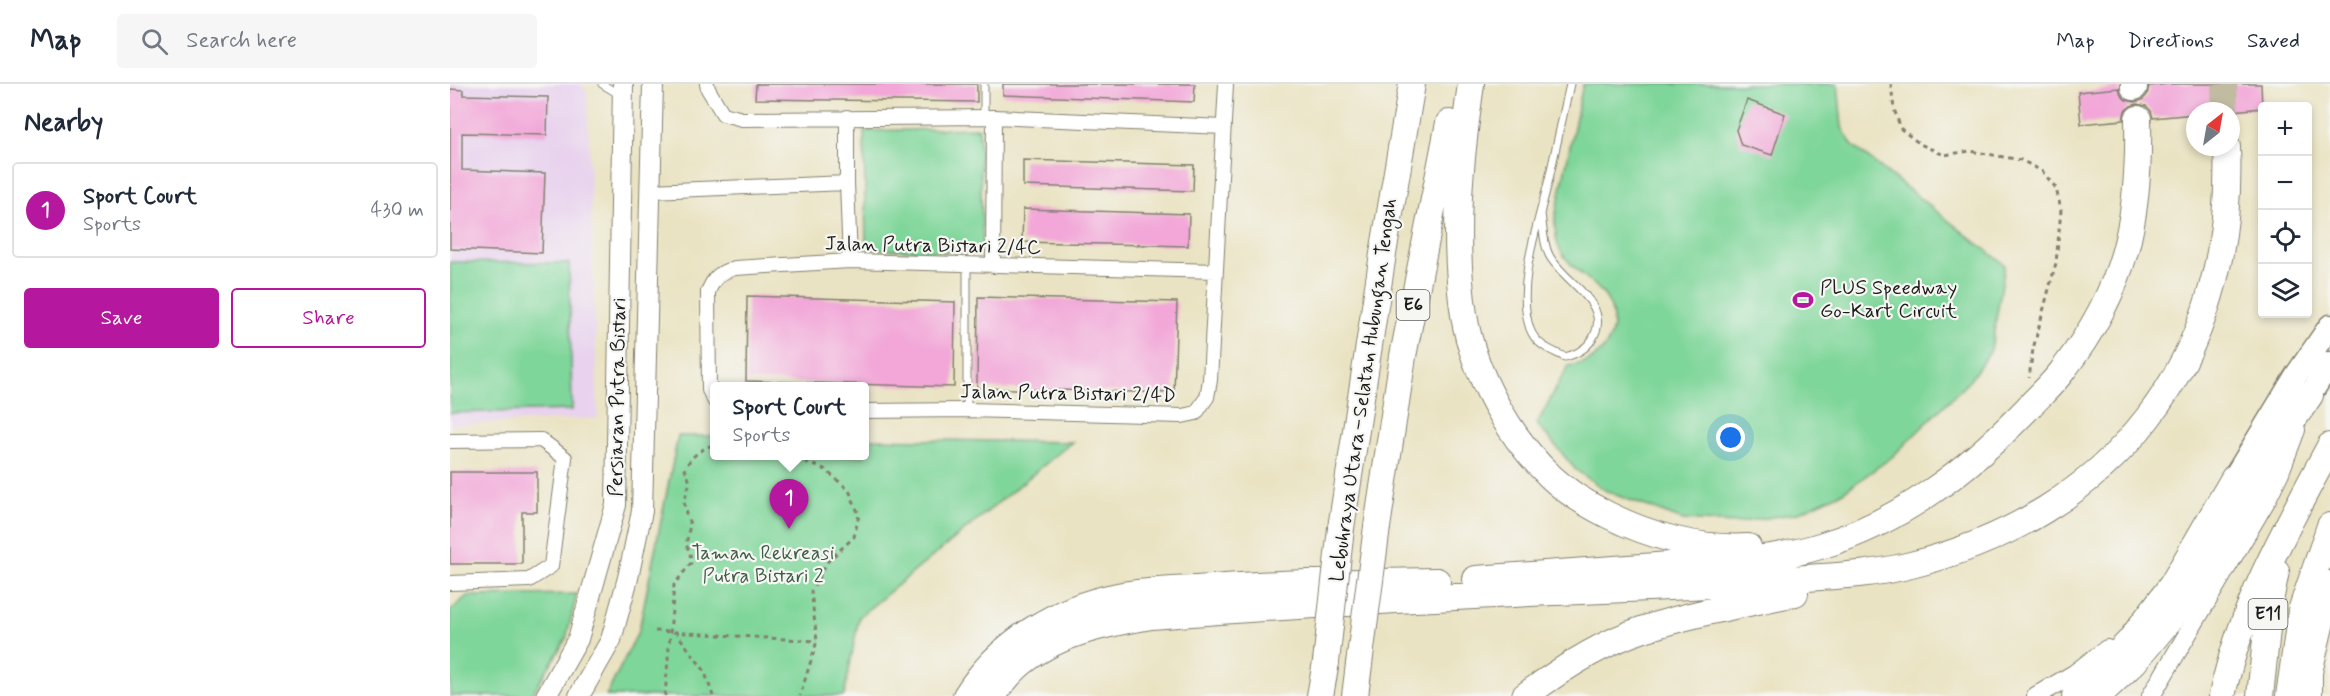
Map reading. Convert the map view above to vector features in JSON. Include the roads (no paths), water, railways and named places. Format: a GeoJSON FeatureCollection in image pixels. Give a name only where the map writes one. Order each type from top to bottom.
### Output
{"type":"FeatureCollection","features":[{"type":"Feature","properties":{"kind":"highway","name":"Lebuhraya Utara–Selatan Hubungan Tengah"},"geometry":{"type":"LineString","coordinates":[[1320,696],[1341,528],[1412,84]]}},
{"type":"Feature","properties":{"kind":"highway","name":"Lebuhraya Utara–Selatan Hubungan Tengah"},"geometry":{"type":"LineString","coordinates":[[1355,696],[1377,526],[1403,356],[1456,84]]}},
{"type":"Feature","properties":{"kind":"highway"},"geometry":{"type":"LineString","coordinates":[[1471,84],[1460,158],[1457,214],[1464,316],[1491,396],[1519,441],[1552,478],[1589,505],[1638,530],[1682,542],[1740,547],[1804,542],[1820,546]]}},
{"type":"Feature","properties":{"kind":"highway"},"geometry":{"type":"LineString","coordinates":[[966,696],[975,681],[995,658],[1030,630],[1057,616],[1118,596],[1261,584],[1445,581],[1731,561],[1794,553],[1866,530],[1902,511],[1970,464],[2000,438],[2062,371],[2088,334],[2104,304],[2124,252],[2134,209],[2139,164],[2139,119]]}},
{"type":"Feature","properties":{"kind":"highway"},"geometry":{"type":"LineString","coordinates":[[993,696],[1016,668],[1037,651],[1058,640],[1113,622],[1151,616],[1444,597],[1721,585],[1853,574],[1904,567],[1955,552],[2003,533],[2057,501],[2091,477],[2130,442],[2161,402],[2186,358],[2205,312],[2219,263],[2226,213],[2227,156]]}},
{"type":"Feature","properties":{"kind":"highway"},"geometry":{"type":"LineString","coordinates":[[2098,696],[2134,662],[2177,611],[2280,439],[2310,394]]}},
{"type":"Feature","properties":{"kind":"highway","name":"E11"},"geometry":{"type":"LineString","coordinates":[[2260,696],[2270,601],[2283,534],[2330,446]]}},
{"type":"Feature","properties":{"kind":"highway"},"geometry":{"type":"LineString","coordinates":[[2075,696],[2129,642],[2172,585],[2234,478]]}},
{"type":"Feature","properties":{"kind":"highway","name":"E11"},"geometry":{"type":"LineString","coordinates":[[2289,696],[2301,611],[2330,526]]}},
{"type":"Feature","properties":{"kind":"highway"},"geometry":{"type":"LineString","coordinates":[[2222,696],[2242,626],[2260,579],[2283,534]]}},
{"type":"Feature","properties":{"kind":"highway"},"geometry":{"type":"LineString","coordinates":[[1525,696],[1550,677],[1581,659],[1643,630],[1831,583],[1853,574]]}},
{"type":"Feature","properties":{"kind":"highway"},"geometry":{"type":"LineString","coordinates":[[2309,696],[2309,672],[2330,584]]}},
{"type":"Feature","properties":{"kind":"main road","name":"Persiaran Putra Bistari"},"geometry":{"type":"LineString","coordinates":[[579,696],[611,640],[628,578],[642,511],[653,84]]}},
{"type":"Feature","properties":{"kind":"main road","name":"Persiaran Putra Bistari"},"geometry":{"type":"LineString","coordinates":[[546,696],[578,639],[616,505],[623,90]]}},
{"type":"Feature","properties":{"kind":"main road"},"geometry":{"type":"LineString","coordinates":[[2234,478],[2297,374],[2330,326]]}},
{"type":"Feature","properties":{"kind":"main road"},"geometry":{"type":"LineString","coordinates":[[2310,394],[2330,363]]}},
{"type":"Feature","properties":{"kind":"street"},"geometry":{"type":"LineString","coordinates":[[707,84],[717,107],[723,114],[742,119],[989,117],[1224,127]]}},
{"type":"Feature","properties":{"kind":"street"},"geometry":{"type":"LineString","coordinates":[[1216,271],[1226,84]]}},
{"type":"Feature","properties":{"kind":"street"},"geometry":{"type":"LineString","coordinates":[[847,117],[850,261]]}},
{"type":"Feature","properties":{"kind":"street"},"geometry":{"type":"LineString","coordinates":[[989,117],[993,266]]}},
{"type":"Feature","properties":{"kind":"street"},"geometry":{"type":"LineString","coordinates":[[650,191],[847,183]]}},
{"type":"Feature","properties":{"kind":"street","name":"Jalan Putra Bistari 2/4C"},"geometry":{"type":"LineString","coordinates":[[710,392],[707,339],[708,292],[713,279],[722,272],[735,268],[850,261],[1216,271]]}},
{"type":"Feature","properties":{"kind":"street","name":"Jalan Putra Bistari 2/4D"},"geometry":{"type":"LineString","coordinates":[[869,411],[967,410],[1182,416],[1196,413],[1207,397],[1210,380],[1216,271]]}},
{"type":"Feature","properties":{"kind":"street"},"geometry":{"type":"LineString","coordinates":[[2151,696],[2266,501],[2280,472],[2310,394]]}},
{"type":"Feature","properties":{"kind":"street"},"geometry":{"type":"LineString","coordinates":[[450,441],[541,440],[565,458],[551,566],[529,580],[450,583]]}},
{"type":"Feature","properties":{"kind":"street"},"geometry":{"type":"LineString","coordinates":[[2036,696],[2097,658],[2133,621],[2234,478]]}},
{"type":"Feature","properties":{"kind":"lane"},"geometry":{"type":"LineString","coordinates":[[602,84],[623,90]]}},
{"type":"Feature","properties":{"kind":"lane"},"geometry":{"type":"LineString","coordinates":[[984,84],[989,117]]}},
{"type":"Feature","properties":{"kind":"lane"},"geometry":{"type":"LineString","coordinates":[[1541,213],[1549,254],[1556,266],[1592,304],[1598,316],[1597,330],[1590,343],[1577,354],[1564,357],[1538,342],[1530,329],[1526,304],[1528,274],[1541,213],[1570,84]]}},
{"type":"Feature","properties":{"kind":"lane"},"geometry":{"type":"LineString","coordinates":[[967,265],[967,410]]}},
{"type":"Feature","properties":{"kind":"tunnel"},"geometry":{"type":"LineString","coordinates":[[2224,84],[2225,102]]}},
{"type":"Feature","properties":{"kind":"place","name":"PLUS Speedway Go-Kart Circuit"},"geometry":{"type":"Point","coordinates":[1803,300]}},
{"type":"Feature","properties":{"kind":"place","name":"Sport Court"},"geometry":{"type":"Point","coordinates":[789,529]}},
{"type":"Feature","properties":{"kind":"park label","name":"Taman Rekreasi Putra Bistari 2"},"geometry":{"type":"Point","coordinates":[763,564]}}]}
